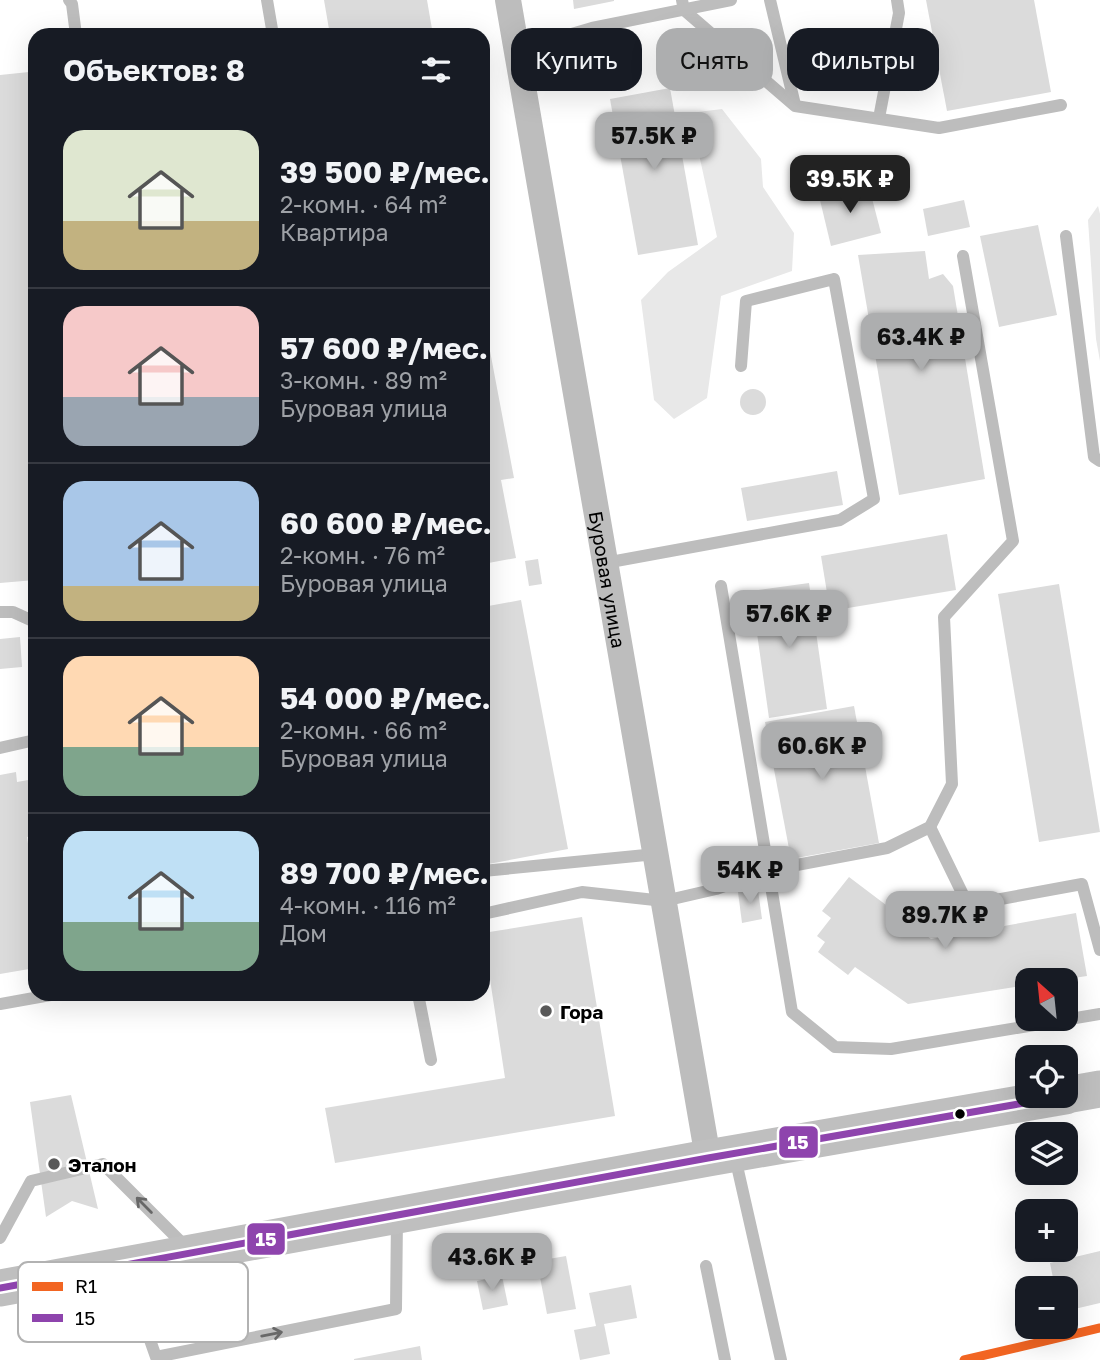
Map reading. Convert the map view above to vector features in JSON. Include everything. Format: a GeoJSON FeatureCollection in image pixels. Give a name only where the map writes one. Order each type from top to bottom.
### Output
{"type":"FeatureCollection","features":[{"type":"Feature","properties":{"kind":"main road"},"geometry":{"type":"LineString","coordinates":[[1078,1093],[1100,1089]]}},
{"type":"Feature","properties":{"kind":"main road"},"geometry":{"type":"LineString","coordinates":[[144,1262],[721,1155],[1015,1104]]}},
{"type":"Feature","properties":{"kind":"main road"},"geometry":{"type":"LineString","coordinates":[[0,1288],[18,1285]]}},
{"type":"Feature","properties":{"kind":"street","name":"Буровая улица"},"geometry":{"type":"LineString","coordinates":[[508,0],[513,28]]}},
{"type":"Feature","properties":{"kind":"street","name":"Буровая улица"},"geometry":{"type":"LineString","coordinates":[[524,91],[663,901],[721,1155]]}},
{"type":"Feature","properties":{"kind":"lane"},"geometry":{"type":"LineString","coordinates":[[68,0],[72,4],[75,28]]}},
{"type":"Feature","properties":{"kind":"lane"},"geometry":{"type":"LineString","coordinates":[[267,0],[272,28]]}},
{"type":"Feature","properties":{"kind":"lane"},"geometry":{"type":"LineString","coordinates":[[592,28],[683,5],[732,0]]}},
{"type":"Feature","properties":{"kind":"lane"},"geometry":{"type":"LineString","coordinates":[[770,0],[795,106]]}},
{"type":"Feature","properties":{"kind":"lane"},"geometry":{"type":"LineString","coordinates":[[879,118],[899,13],[897,0]]}},
{"type":"Feature","properties":{"kind":"lane"},"geometry":{"type":"LineString","coordinates":[[683,5],[795,106],[939,128],[1061,105]]}},
{"type":"Feature","properties":{"kind":"lane"},"geometry":{"type":"LineString","coordinates":[[1066,236],[1094,457],[1100,461]]}},
{"type":"Feature","properties":{"kind":"lane"},"geometry":{"type":"LineString","coordinates":[[490,912],[582,892],[663,901],[716,889],[770,870],[887,848],[930,827],[952,785],[944,617],[1013,541],[963,256]]}},
{"type":"Feature","properties":{"kind":"lane"},"geometry":{"type":"LineString","coordinates":[[605,563],[840,520],[874,499],[834,279],[746,301],[741,366]]}},
{"type":"Feature","properties":{"kind":"lane"},"geometry":{"type":"LineString","coordinates":[[721,586],[792,1012],[835,1047],[891,1049],[1100,1014]]}},
{"type":"Feature","properties":{"kind":"lane"},"geometry":{"type":"LineString","coordinates":[[0,612],[13,612],[28,619]]}},
{"type":"Feature","properties":{"kind":"lane"},"geometry":{"type":"LineString","coordinates":[[0,748],[28,742]]}},
{"type":"Feature","properties":{"kind":"lane"},"geometry":{"type":"LineString","coordinates":[[930,827],[968,905],[1082,884],[1100,950]]}},
{"type":"Feature","properties":{"kind":"lane"},"geometry":{"type":"LineString","coordinates":[[490,870],[656,854]]}},
{"type":"Feature","properties":{"kind":"lane"},"geometry":{"type":"LineString","coordinates":[[0,1004],[28,999]]}},
{"type":"Feature","properties":{"kind":"lane"},"geometry":{"type":"LineString","coordinates":[[419,1001],[431,1060]]}},
{"type":"Feature","properties":{"kind":"lane"},"geometry":{"type":"LineString","coordinates":[[721,1155],[781,1360]]}},
{"type":"Feature","properties":{"kind":"lane"},"geometry":{"type":"LineString","coordinates":[[0,1238],[31,1181],[103,1164],[192,1253]]}},
{"type":"Feature","properties":{"kind":"lane"},"geometry":{"type":"LineString","coordinates":[[248,1339],[396,1309],[397,1215]]}},
{"type":"Feature","properties":{"kind":"lane"},"geometry":{"type":"LineString","coordinates":[[706,1266],[725,1360]]}},
{"type":"Feature","properties":{"kind":"lane"},"geometry":{"type":"LineString","coordinates":[[151,1342],[156,1357],[231,1342]]}},
{"type":"Feature","properties":{"kind":"shaded area"},"geometry":{"type":"Polygon","coordinates":[[[722,109],[761,159],[763,187],[794,233],[792,271],[721,296],[707,398],[674,419],[654,400],[641,300],[668,272],[717,237],[690,113],[722,109]]]}},
{"type":"Feature","properties":{"kind":"shaded area"},"geometry":{"type":"Polygon","coordinates":[[[1098,206],[1100,361],[1096,339],[1088,220],[1098,206]]]}},
{"type":"Feature","properties":{"kind":"building"},"geometry":{"type":"Polygon","coordinates":[[[324,0],[427,0],[432,28],[329,28],[324,0]]]}},
{"type":"Feature","properties":{"kind":"building"},"geometry":{"type":"Polygon","coordinates":[[[573,0],[614,0],[614,1],[574,9],[573,0]]]}},
{"type":"Feature","properties":{"kind":"building"},"geometry":{"type":"Polygon","coordinates":[[[926,0],[1034,0],[1051,92],[947,111],[939,69],[939,28],[931,28],[926,0]]]}},
{"type":"Feature","properties":{"kind":"building"},"geometry":{"type":"Polygon","coordinates":[[[28,72],[28,581],[0,583],[0,75],[28,72]]]}},
{"type":"Feature","properties":{"kind":"building"},"geometry":{"type":"Polygon","coordinates":[[[656,91],[671,91],[698,245],[638,255],[610,99],[656,91]]]}},
{"type":"Feature","properties":{"kind":"building"},"geometry":{"type":"Polygon","coordinates":[[[868,183],[881,233],[831,246],[819,196],[868,183]]]}},
{"type":"Feature","properties":{"kind":"building"},"geometry":{"type":"Polygon","coordinates":[[[964,200],[970,227],[928,236],[923,209],[964,200]]]}},
{"type":"Feature","properties":{"kind":"building"},"geometry":{"type":"Polygon","coordinates":[[[1038,225],[1057,315],[999,327],[980,236],[1038,225]]]}},
{"type":"Feature","properties":{"kind":"building"},"geometry":{"type":"Polygon","coordinates":[[[925,251],[929,279],[943,274],[953,286],[985,479],[899,495],[858,255],[925,251]]]}},
{"type":"Feature","properties":{"kind":"building"},"geometry":{"type":"Polygon","coordinates":[[[490,351],[514,478],[501,480],[516,558],[490,563],[490,351]]]}},
{"type":"Feature","properties":{"kind":"building"},"geometry":{"type":"Polygon","coordinates":[[[753,389],[762,393],[766,402],[762,411],[753,415],[744,411],[740,402],[744,393],[753,389]]]}},
{"type":"Feature","properties":{"kind":"building"},"geometry":{"type":"Polygon","coordinates":[[[837,471],[843,505],[747,521],[741,488],[837,471]]]}},
{"type":"Feature","properties":{"kind":"building"},"geometry":{"type":"Polygon","coordinates":[[[947,534],[956,590],[830,611],[821,556],[947,534]]]}},
{"type":"Feature","properties":{"kind":"building"},"geometry":{"type":"Polygon","coordinates":[[[538,559],[542,584],[529,586],[525,561],[538,559]]]}},
{"type":"Feature","properties":{"kind":"building"},"geometry":{"type":"Polygon","coordinates":[[[809,583],[827,709],[769,718],[751,591],[809,583]]]}},
{"type":"Feature","properties":{"kind":"building"},"geometry":{"type":"Polygon","coordinates":[[[1059,584],[1100,832],[1039,842],[998,594],[1059,584]]]}},
{"type":"Feature","properties":{"kind":"building"},"geometry":{"type":"Polygon","coordinates":[[[521,600],[568,849],[490,864],[490,606],[521,600]]]}},
{"type":"Feature","properties":{"kind":"building"},"geometry":{"type":"Polygon","coordinates":[[[20,637],[22,667],[0,669],[0,639],[20,637]]]}},
{"type":"Feature","properties":{"kind":"building"},"geometry":{"type":"Polygon","coordinates":[[[854,706],[879,843],[791,859],[765,722],[854,706]]]}},
{"type":"Feature","properties":{"kind":"building"},"geometry":{"type":"Polygon","coordinates":[[[16,772],[17,782],[28,780],[28,969],[0,974],[0,775],[16,772]]]}},
{"type":"Feature","properties":{"kind":"building"},"geometry":{"type":"Polygon","coordinates":[[[849,877],[931,939],[1076,913],[1087,976],[1078,977],[1078,968],[1015,968],[1015,987],[908,1004],[855,967],[848,975],[818,952],[825,942],[817,936],[831,918],[822,911],[849,877]]]}},
{"type":"Feature","properties":{"kind":"building"},"geometry":{"type":"Polygon","coordinates":[[[758,890],[762,919],[742,923],[738,892],[758,890]]]}},
{"type":"Feature","properties":{"kind":"building","name":"Гора"},"geometry":{"type":"Polygon","coordinates":[[[582,917],[615,1116],[335,1163],[325,1108],[505,1078],[490,979],[490,932],[582,917]]]}},
{"type":"Feature","properties":{"kind":"building"},"geometry":{"type":"Polygon","coordinates":[[[71,1095],[98,1209],[72,1201],[46,1217],[30,1102],[71,1095]]]}},
{"type":"Feature","properties":{"kind":"building"},"geometry":{"type":"Polygon","coordinates":[[[1100,1251],[1100,1303],[1078,1308],[1078,1276],[1053,1276],[1050,1263],[1078,1262],[1078,1256],[1100,1251]]]}},
{"type":"Feature","properties":{"kind":"building"},"geometry":{"type":"Polygon","coordinates":[[[566,1256],[576,1309],[547,1314],[537,1261],[566,1256]]]}},
{"type":"Feature","properties":{"kind":"building"},"geometry":{"type":"Polygon","coordinates":[[[502,1276],[508,1305],[483,1310],[477,1281],[502,1276]]]}},
{"type":"Feature","properties":{"kind":"building"},"geometry":{"type":"Polygon","coordinates":[[[631,1285],[637,1318],[604,1324],[610,1354],[580,1360],[574,1330],[596,1326],[589,1293],[631,1285]]]}},
{"type":"Feature","properties":{"kind":"building"},"geometry":{"type":"Polygon","coordinates":[[[420,1346],[422,1360],[354,1360],[354,1359],[420,1346]]]}},
{"type":"Feature","properties":{"kind":"transit line","name":"15"},"geometry":{"type":"LineString","coordinates":[[142,1262],[1015,1105]]}},
{"type":"Feature","properties":{"kind":"transit line","name":"15"},"geometry":{"type":"LineString","coordinates":[[0,1288],[18,1285]]}},
{"type":"Feature","properties":{"kind":"transit line","name":"R1"},"geometry":{"type":"LineString","coordinates":[[964,1360],[1100,1328]]}},
{"type":"Feature","properties":{"kind":"place","name":"Гора"},"geometry":{"type":"Point","coordinates":[546,1011]}},
{"type":"Feature","properties":{"kind":"place","name":"Эталон"},"geometry":{"type":"Point","coordinates":[54,1164]}}]}
